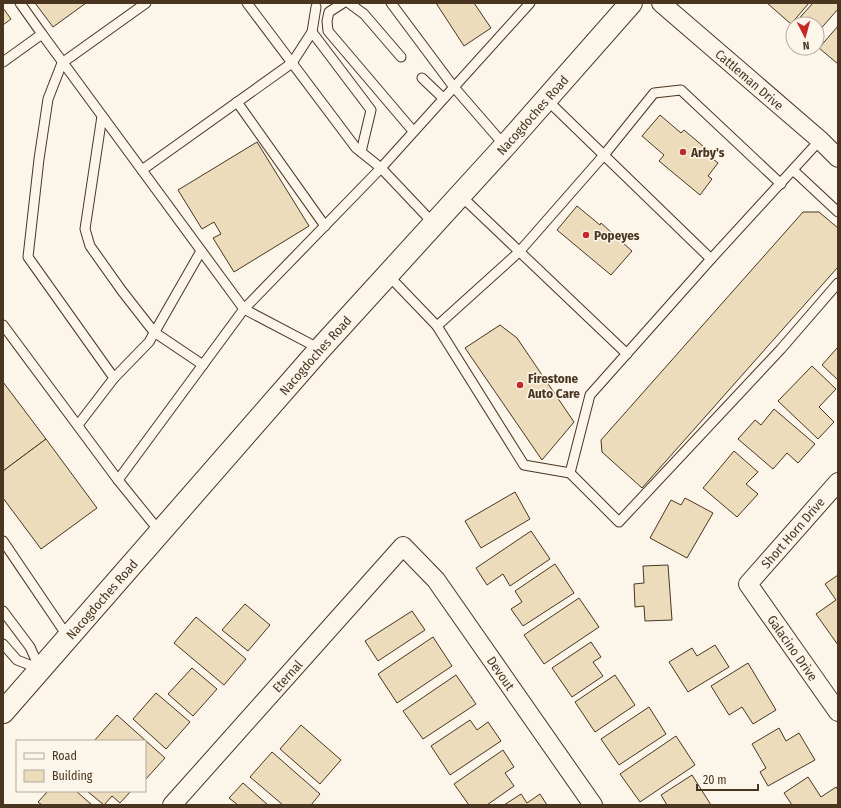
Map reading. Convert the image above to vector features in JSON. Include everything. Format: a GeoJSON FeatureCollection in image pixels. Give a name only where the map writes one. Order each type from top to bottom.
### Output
{"type":"FeatureCollection","features":[{"type":"Feature","properties":{"kind":"main road","name":"Nacogdoches Road"},"geometry":{"type":"LineString","coordinates":[[3,712],[320,349],[505,146],[631,3]]}},
{"type":"Feature","properties":{"kind":"street","name":"Cattleman Drive"},"geometry":{"type":"LineString","coordinates":[[660,3],[820,140],[838,158]]}},
{"type":"Feature","properties":{"kind":"street","name":"Short Horn Drive"},"geometry":{"type":"LineString","coordinates":[[748,584],[838,482]]}},
{"type":"Feature","properties":{"kind":"street","name":"Eternal"},"geometry":{"type":"LineString","coordinates":[[172,805],[403,546]]}},
{"type":"Feature","properties":{"kind":"street","name":"Devout"},"geometry":{"type":"LineString","coordinates":[[403,546],[436,580],[593,805]]}},
{"type":"Feature","properties":{"kind":"street","name":"Galacino Drive"},"geometry":{"type":"LineString","coordinates":[[748,584],[838,712]]}},
{"type":"Feature","properties":{"kind":"lane"},"geometry":{"type":"LineString","coordinates":[[20,3],[62,63],[244,309],[320,349]]}},
{"type":"Feature","properties":{"kind":"lane"},"geometry":{"type":"LineString","coordinates":[[114,378],[28,257],[39,159],[48,100],[62,63],[146,3]]}},
{"type":"Feature","properties":{"kind":"lane"},"geometry":{"type":"LineString","coordinates":[[247,3],[356,148],[381,168],[434,224]]}},
{"type":"Feature","properties":{"kind":"lane"},"geometry":{"type":"LineString","coordinates":[[343,3],[329,12],[327,21],[328,31],[413,131]]}},
{"type":"Feature","properties":{"kind":"lane"},"geometry":{"type":"LineString","coordinates":[[349,3],[364,14],[401,57]]}},
{"type":"Feature","properties":{"kind":"lane"},"geometry":{"type":"LineString","coordinates":[[392,3],[453,86],[505,146]]}},
{"type":"Feature","properties":{"kind":"lane"},"geometry":{"type":"LineString","coordinates":[[118,480],[244,309],[381,168],[527,4]]}},
{"type":"Feature","properties":{"kind":"lane"},"geometry":{"type":"LineString","coordinates":[[142,170],[292,63],[312,32],[316,7]]}},
{"type":"Feature","properties":{"kind":"lane"},"geometry":{"type":"LineString","coordinates":[[312,32],[371,110],[361,152]]}},
{"type":"Feature","properties":{"kind":"lane"},"geometry":{"type":"LineString","coordinates":[[3,62],[42,34]]}},
{"type":"Feature","properties":{"kind":"lane"},"geometry":{"type":"LineString","coordinates":[[422,78],[443,98]]}},
{"type":"Feature","properties":{"kind":"lane"},"geometry":{"type":"LineString","coordinates":[[437,326],[518,252],[604,155],[654,93],[681,90],[781,184]]}},
{"type":"Feature","properties":{"kind":"lane"},"geometry":{"type":"LineString","coordinates":[[546,98],[711,259]]}},
{"type":"Feature","properties":{"kind":"lane"},"geometry":{"type":"LineString","coordinates":[[237,102],[325,226]]}},
{"type":"Feature","properties":{"kind":"lane"},"geometry":{"type":"LineString","coordinates":[[102,116],[85,229],[90,246],[154,332],[203,365]]}},
{"type":"Feature","properties":{"kind":"lane"},"geometry":{"type":"LineString","coordinates":[[570,473],[590,395],[711,259],[820,140]]}},
{"type":"Feature","properties":{"kind":"lane"},"geometry":{"type":"LineString","coordinates":[[793,170],[838,212]]}},
{"type":"Feature","properties":{"kind":"lane"},"geometry":{"type":"LineString","coordinates":[[460,195],[518,252],[627,354]]}},
{"type":"Feature","properties":{"kind":"lane"},"geometry":{"type":"LineString","coordinates":[[78,425],[114,378],[149,342],[201,251]]}},
{"type":"Feature","properties":{"kind":"lane"},"geometry":{"type":"LineString","coordinates":[[388,275],[437,326],[524,465],[570,473],[619,522],[781,349],[838,282]]}},
{"type":"Feature","properties":{"kind":"lane"},"geometry":{"type":"LineString","coordinates":[[3,325],[118,480],[160,532]]}},
{"type":"Feature","properties":{"kind":"lane"},"geometry":{"type":"LineString","coordinates":[[3,541],[68,638]]}},
{"type":"Feature","properties":{"kind":"lane"},"geometry":{"type":"LineString","coordinates":[[3,611],[30,647],[40,669]]}},
{"type":"Feature","properties":{"kind":"lane"},"geometry":{"type":"LineString","coordinates":[[3,644],[17,660],[40,669]]}},
{"type":"Feature","properties":{"kind":"building"},"geometry":{"type":"Polygon","coordinates":[[[35,3],[86,3],[53,27],[35,3]]]}},
{"type":"Feature","properties":{"kind":"building"},"geometry":{"type":"Polygon","coordinates":[[[436,3],[474,3],[491,28],[464,46],[436,3]]]}},
{"type":"Feature","properties":{"kind":"building"},"geometry":{"type":"Polygon","coordinates":[[[767,3],[809,3],[798,16],[785,16],[785,19],[767,3]]]}},
{"type":"Feature","properties":{"kind":"building"},"geometry":{"type":"Polygon","coordinates":[[[813,3],[838,3],[838,9],[825,24],[825,16],[801,16],[813,3]]]}},
{"type":"Feature","properties":{"kind":"building"},"geometry":{"type":"Polygon","coordinates":[[[3,8],[11,19],[3,25],[3,8]]]}},
{"type":"Feature","properties":{"kind":"building"},"geometry":{"type":"Polygon","coordinates":[[[838,26],[838,64],[825,53],[825,41],[838,26]]]}},
{"type":"Feature","properties":{"kind":"building","name":"Arby's"},"geometry":{"type":"Polygon","coordinates":[[[660,115],[681,133],[684,130],[704,147],[702,150],[718,163],[708,176],[712,179],[700,195],[659,161],[664,155],[642,136],[660,115]]]}},
{"type":"Feature","properties":{"kind":"building"},"geometry":{"type":"Polygon","coordinates":[[[257,142],[309,226],[234,272],[213,238],[221,234],[214,222],[202,229],[178,190],[257,142]]]}},
{"type":"Feature","properties":{"kind":"building"},"geometry":{"type":"Polygon","coordinates":[[[577,206],[600,225],[601,223],[632,251],[611,275],[557,230],[577,206]]]}},
{"type":"Feature","properties":{"kind":"building"},"geometry":{"type":"Polygon","coordinates":[[[803,212],[819,212],[838,228],[838,267],[642,488],[602,452],[601,440],[803,212]]]}},
{"type":"Feature","properties":{"kind":"building","name":"Firestone Auto Care"},"geometry":{"type":"Polygon","coordinates":[[[500,325],[517,338],[574,422],[542,460],[465,348],[500,325]]]}},
{"type":"Feature","properties":{"kind":"building"},"geometry":{"type":"Polygon","coordinates":[[[838,347],[838,380],[822,365],[838,347]]]}},
{"type":"Feature","properties":{"kind":"building"},"geometry":{"type":"Polygon","coordinates":[[[812,366],[836,389],[819,407],[834,422],[818,439],[778,401],[812,366]]]}},
{"type":"Feature","properties":{"kind":"building"},"geometry":{"type":"Polygon","coordinates":[[[3,382],[46,439],[3,471],[3,382]]]}},
{"type":"Feature","properties":{"kind":"building"},"geometry":{"type":"Polygon","coordinates":[[[774,409],[815,444],[798,463],[787,453],[773,469],[738,439],[755,420],[761,425],[774,409]]]}},
{"type":"Feature","properties":{"kind":"building"},"geometry":{"type":"Polygon","coordinates":[[[46,439],[97,508],[41,549],[3,498],[3,471],[46,439]]]}},
{"type":"Feature","properties":{"kind":"building"},"geometry":{"type":"Polygon","coordinates":[[[734,451],[758,472],[746,484],[758,494],[737,517],[703,488],[734,451]]]}},
{"type":"Feature","properties":{"kind":"building"},"geometry":{"type":"Polygon","coordinates":[[[515,492],[530,519],[481,548],[465,521],[515,492]]]}},
{"type":"Feature","properties":{"kind":"building"},"geometry":{"type":"Polygon","coordinates":[[[685,498],[713,513],[687,558],[650,538],[671,500],[681,505],[685,498]]]}},
{"type":"Feature","properties":{"kind":"building"},"geometry":{"type":"Polygon","coordinates":[[[531,531],[550,559],[510,586],[503,574],[487,585],[476,568],[531,531]]]}},
{"type":"Feature","properties":{"kind":"building"},"geometry":{"type":"Polygon","coordinates":[[[555,564],[574,593],[523,626],[511,609],[522,602],[515,591],[555,564]]]}},
{"type":"Feature","properties":{"kind":"building"},"geometry":{"type":"Polygon","coordinates":[[[668,565],[672,620],[645,621],[644,606],[635,607],[634,584],[644,583],[643,566],[668,565]]]}},
{"type":"Feature","properties":{"kind":"building"},"geometry":{"type":"Polygon","coordinates":[[[838,575],[838,645],[816,614],[836,600],[825,584],[838,575]]]}},
{"type":"Feature","properties":{"kind":"building"},"geometry":{"type":"Polygon","coordinates":[[[579,598],[599,627],[544,664],[524,635],[579,598]]]}},
{"type":"Feature","properties":{"kind":"building"},"geometry":{"type":"Polygon","coordinates":[[[245,604],[270,625],[248,651],[222,630],[245,604]]]}},
{"type":"Feature","properties":{"kind":"building"},"geometry":{"type":"Polygon","coordinates":[[[412,611],[425,630],[378,661],[365,641],[412,611]]]}},
{"type":"Feature","properties":{"kind":"building"},"geometry":{"type":"Polygon","coordinates":[[[196,617],[246,659],[224,685],[174,643],[196,617]]]}},
{"type":"Feature","properties":{"kind":"building"},"geometry":{"type":"Polygon","coordinates":[[[433,637],[452,666],[397,703],[378,674],[433,637]]]}},
{"type":"Feature","properties":{"kind":"building"},"geometry":{"type":"Polygon","coordinates":[[[591,642],[601,657],[593,662],[603,676],[572,697],[552,668],[591,642]]]}},
{"type":"Feature","properties":{"kind":"building"},"geometry":{"type":"Polygon","coordinates":[[[715,645],[729,667],[688,692],[669,662],[692,648],[697,656],[715,645]]]}},
{"type":"Feature","properties":{"kind":"building"},"geometry":{"type":"Polygon","coordinates":[[[748,663],[776,710],[753,724],[742,707],[729,715],[711,686],[748,663]]]}},
{"type":"Feature","properties":{"kind":"building"},"geometry":{"type":"Polygon","coordinates":[[[192,668],[217,689],[193,716],[168,694],[192,668]]]}},
{"type":"Feature","properties":{"kind":"building"},"geometry":{"type":"Polygon","coordinates":[[[456,675],[476,704],[423,739],[403,711],[456,675]]]}},
{"type":"Feature","properties":{"kind":"building"},"geometry":{"type":"Polygon","coordinates":[[[615,675],[635,705],[595,732],[575,702],[615,675]]]}},
{"type":"Feature","properties":{"kind":"building"},"geometry":{"type":"Polygon","coordinates":[[[156,693],[190,722],[166,749],[133,719],[156,693]]]}},
{"type":"Feature","properties":{"kind":"building"},"geometry":{"type":"Polygon","coordinates":[[[649,707],[666,734],[619,765],[601,739],[649,707]]]}},
{"type":"Feature","properties":{"kind":"building"},"geometry":{"type":"Polygon","coordinates":[[[117,715],[145,740],[95,740],[117,715]]]}},
{"type":"Feature","properties":{"kind":"building"},"geometry":{"type":"Polygon","coordinates":[[[470,720],[477,730],[488,722],[501,741],[450,775],[431,746],[470,720]]]}},
{"type":"Feature","properties":{"kind":"building"},"geometry":{"type":"Polygon","coordinates":[[[301,725],[341,760],[320,784],[280,749],[301,725]]]}},
{"type":"Feature","properties":{"kind":"building"},"geometry":{"type":"Polygon","coordinates":[[[779,728],[786,741],[799,733],[815,760],[768,786],[760,772],[766,768],[752,744],[779,728]]]}},
{"type":"Feature","properties":{"kind":"building"},"geometry":{"type":"Polygon","coordinates":[[[676,736],[695,765],[640,802],[620,774],[676,736]]]}},
{"type":"Feature","properties":{"kind":"building"},"geometry":{"type":"Polygon","coordinates":[[[146,741],[165,758],[146,779],[146,741]]]}},
{"type":"Feature","properties":{"kind":"building"},"geometry":{"type":"Polygon","coordinates":[[[503,750],[514,767],[505,773],[514,786],[487,805],[469,805],[454,784],[503,750]]]}},
{"type":"Feature","properties":{"kind":"building"},"geometry":{"type":"Polygon","coordinates":[[[272,752],[320,794],[311,805],[283,805],[250,777],[272,752]]]}},
{"type":"Feature","properties":{"kind":"building"},"geometry":{"type":"Polygon","coordinates":[[[692,775],[711,805],[667,805],[661,795],[692,775]]]}},
{"type":"Feature","properties":{"kind":"building"},"geometry":{"type":"Polygon","coordinates":[[[808,777],[821,797],[836,787],[838,790],[838,805],[792,805],[784,793],[808,777]]]}},
{"type":"Feature","properties":{"kind":"building"},"geometry":{"type":"Polygon","coordinates":[[[243,783],[268,805],[238,805],[229,798],[243,783]]]}},
{"type":"Feature","properties":{"kind":"building"},"geometry":{"type":"Polygon","coordinates":[[[47,792],[77,792],[92,805],[42,805],[38,802],[47,792]]]}},
{"type":"Feature","properties":{"kind":"building"},"geometry":{"type":"Polygon","coordinates":[[[88,792],[130,792],[120,803],[112,796],[104,805],[88,792]]]}},
{"type":"Feature","properties":{"kind":"building"},"geometry":{"type":"Polygon","coordinates":[[[521,794],[527,803],[540,794],[547,805],[504,805],[521,794]]]}},
{"type":"Feature","properties":{"kind":"place","name":"Arby's"},"geometry":{"type":"Point","coordinates":[683,152]}},
{"type":"Feature","properties":{"kind":"place","name":"Popeyes"},"geometry":{"type":"Point","coordinates":[586,235]}},
{"type":"Feature","properties":{"kind":"place","name":"Firestone Auto Care"},"geometry":{"type":"Point","coordinates":[520,385]}}]}
